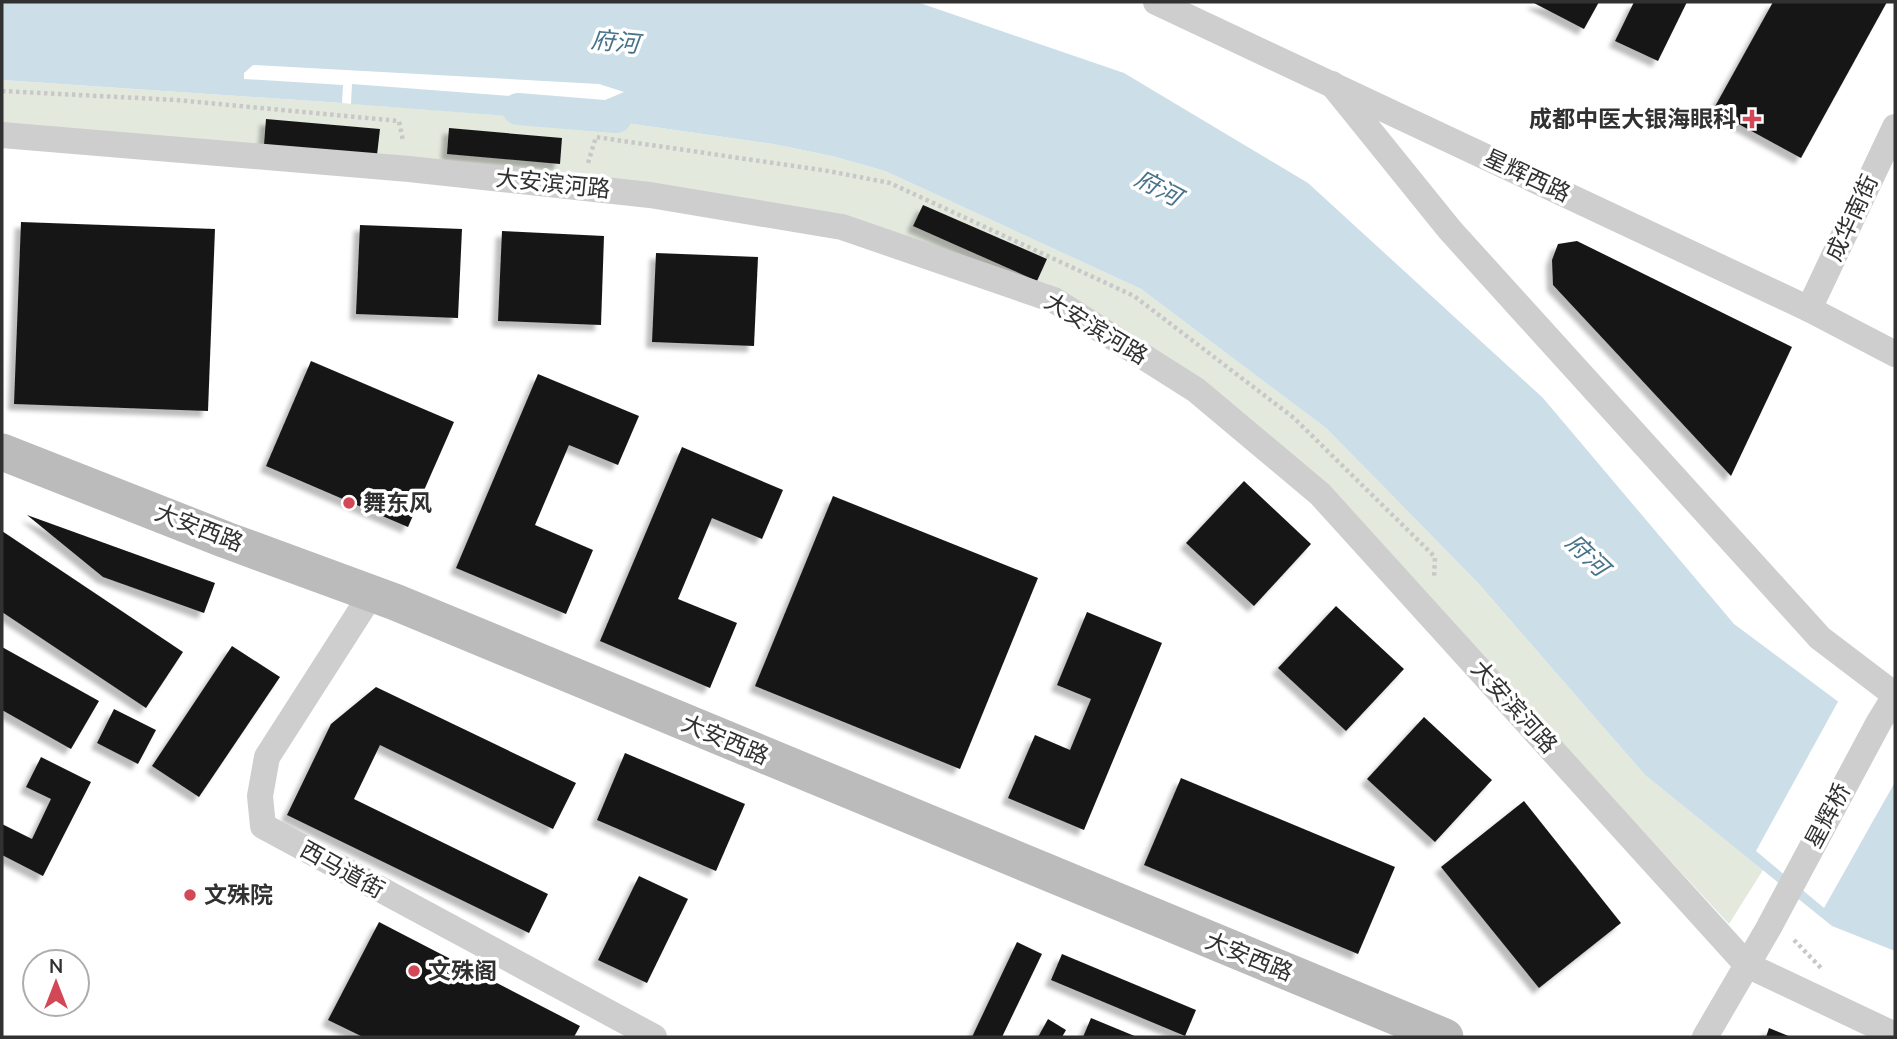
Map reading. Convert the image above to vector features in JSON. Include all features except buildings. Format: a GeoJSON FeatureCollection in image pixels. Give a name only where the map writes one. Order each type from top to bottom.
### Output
{"type":"FeatureCollection","features":[{"type":"Feature","properties":{"kind":"street","name":"星辉西路"},"geometry":{"type":"LineString","coordinates":[[1156,2],[1809,309],[1895,354]]}},
{"type":"Feature","properties":{"kind":"street"},"geometry":{"type":"LineString","coordinates":[[1332,84],[1450,230],[1820,638],[1895,695]]}},
{"type":"Feature","properties":{"kind":"street","name":"成华南街"},"geometry":{"type":"LineString","coordinates":[[1809,309],[1895,127]]}},
{"type":"Feature","properties":{"kind":"street","name":"大安滨河路"},"geometry":{"type":"LineString","coordinates":[[2,135],[409,169],[650,195],[842,227],[1054,300],[1196,390],[1320,494],[1747,965],[1895,1035]]}},
{"type":"Feature","properties":{"kind":"street","name":"大安西路"},"geometry":{"type":"LineString","coordinates":[[2,452],[226,540],[372,593],[598,684],[767,758],[1445,1037]]}},
{"type":"Feature","properties":{"kind":"street","name":"西马道街"},"geometry":{"type":"LineString","coordinates":[[372,593],[267,757],[260,796],[262,826],[654,1037]]}},
{"type":"Feature","properties":{"kind":"street","name":"星辉桥"},"geometry":{"type":"LineString","coordinates":[[1704,1037],[1747,965],[1895,695]]}},
{"type":"Feature","properties":{"kind":"path"},"geometry":{"type":"LineString","coordinates":[[2,91],[176,100],[399,121],[409,169]]}},
{"type":"Feature","properties":{"kind":"shaded area"},"geometry":{"type":"Polygon","coordinates":[[[2,80],[626,123],[773,144],[832,156],[885,171],[1141,289],[1326,428],[1478,583],[1645,775],[1763,870],[1729,924],[1558,740],[1196,381],[880,228],[2,125],[2,80]]]}},
{"type":"Feature","properties":{"kind":"water","name":"府河"},"geometry":{"type":"Polygon","coordinates":[[[2,2],[917,2],[1124,73],[1308,183],[1543,398],[1734,624],[1895,744],[1895,951],[1832,926],[1645,775],[1478,583],[1326,428],[1141,289],[885,171],[832,156],[773,144],[626,123],[571,121],[574,100],[605,100],[624,92],[599,84],[253,65],[244,73],[244,79],[343,85],[342,103],[2,80],[2,2]]]}},
{"type":"Feature","properties":{"kind":"water"},"geometry":{"type":"Polygon","coordinates":[[[352,84],[562,100],[560,120],[351,104],[352,84]]]}},
{"type":"Feature","properties":{"kind":"pier"},"geometry":{"type":"Polygon","coordinates":[[[1840,698],[1895,740],[1895,782],[1824,908],[1756,851],[1840,698]]]}},
{"type":"Feature","properties":{"kind":"waterway"},"geometry":{"type":"LineString","coordinates":[[518,109],[616,117]]}},
{"type":"Feature","properties":{"kind":"place","name":"成都中医大银海眼科"},"geometry":{"type":"Point","coordinates":[1752,119]}},
{"type":"Feature","properties":{"kind":"place","name":"舞东风"},"geometry":{"type":"Point","coordinates":[349,503]}},
{"type":"Feature","properties":{"kind":"place","name":"文殊院"},"geometry":{"type":"Point","coordinates":[190,895]}},
{"type":"Feature","properties":{"kind":"place","name":"文殊阁"},"geometry":{"type":"Point","coordinates":[414,971]}}]}
